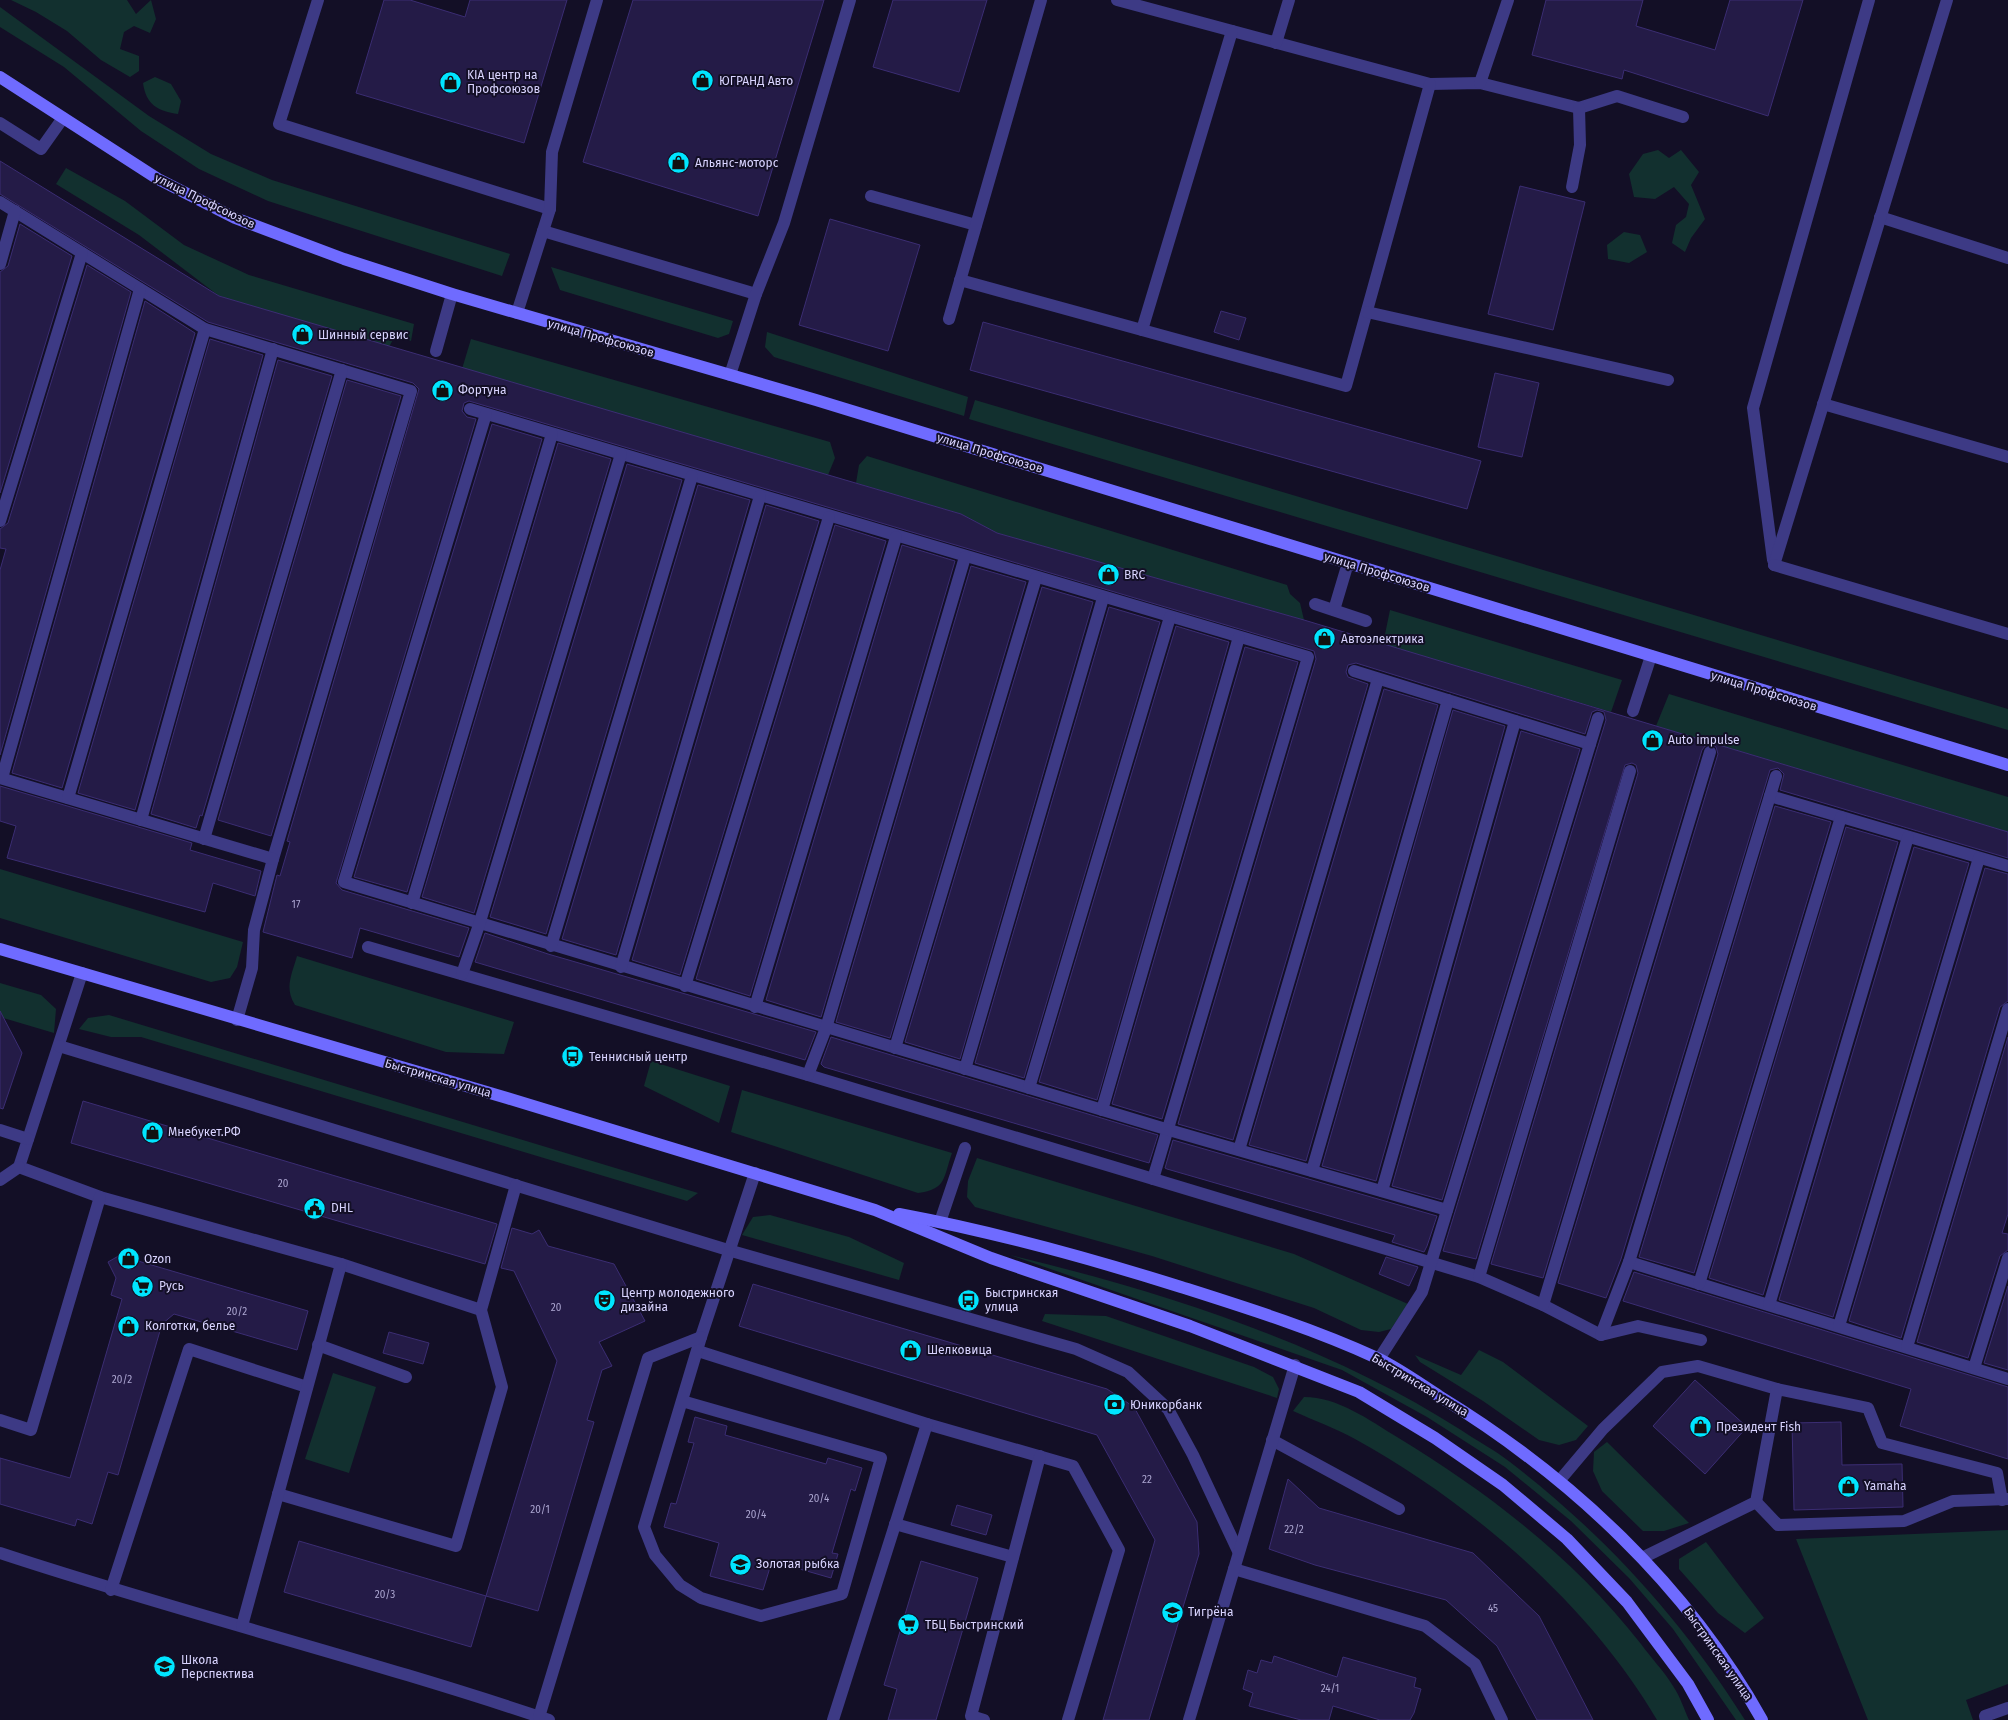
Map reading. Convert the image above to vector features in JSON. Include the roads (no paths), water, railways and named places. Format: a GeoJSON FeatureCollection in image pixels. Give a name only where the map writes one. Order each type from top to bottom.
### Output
{"type":"FeatureCollection","features":[{"type":"Feature","properties":{"kind":"main road","name":"улица Профсоюзов"},"geometry":{"type":"LineString","coordinates":[[0,77],[158,179],[234,218],[344,259],[452,294],[730,375],[2008,765]]}},
{"type":"Feature","properties":{"kind":"main road","name":"Быстринская улица"},"geometry":{"type":"LineString","coordinates":[[0,949],[517,1101],[875,1210],[1009,1264],[1190,1326],[1295,1365],[1359,1392],[1435,1438],[1503,1485],[1567,1539],[1627,1602],[1688,1684],[1708,1720]]}},
{"type":"Feature","properties":{"kind":"main road","name":"Быстринская улица"},"geometry":{"type":"LineString","coordinates":[[875,1210],[940,1222],[1106,1263],[1304,1329],[1379,1359],[1463,1410],[1560,1480],[1642,1558],[1684,1605],[1720,1653],[1762,1720]]}},
{"type":"Feature","properties":{"kind":"lane"},"geometry":{"type":"LineString","coordinates":[[318,0],[279,124],[550,209]]}},
{"type":"Feature","properties":{"kind":"lane"},"geometry":{"type":"LineString","coordinates":[[517,313],[550,209],[552,152],[598,0]]}},
{"type":"Feature","properties":{"kind":"lane"},"geometry":{"type":"LineString","coordinates":[[730,375],[756,294],[784,223],[850,0]]}},
{"type":"Feature","properties":{"kind":"lane"},"geometry":{"type":"LineString","coordinates":[[949,319],[1042,0]]}},
{"type":"Feature","properties":{"kind":"lane"},"geometry":{"type":"LineString","coordinates":[[1117,0],[1430,84],[1480,83],[1578,108],[1617,96],[1683,117]]}},
{"type":"Feature","properties":{"kind":"lane"},"geometry":{"type":"LineString","coordinates":[[1276,43],[1289,0]]}},
{"type":"Feature","properties":{"kind":"lane"},"geometry":{"type":"LineString","coordinates":[[1480,83],[1508,0]]}},
{"type":"Feature","properties":{"kind":"lane"},"geometry":{"type":"LineString","coordinates":[[1774,565],[1753,408],[1869,0]]}},
{"type":"Feature","properties":{"kind":"lane"},"geometry":{"type":"LineString","coordinates":[[1774,565],[1947,0]]}},
{"type":"Feature","properties":{"kind":"lane"},"geometry":{"type":"LineString","coordinates":[[1142,330],[1232,31]]}},
{"type":"Feature","properties":{"kind":"lane"},"geometry":{"type":"LineString","coordinates":[[960,280],[1346,386],[1430,84]]}},
{"type":"Feature","properties":{"kind":"lane"},"geometry":{"type":"LineString","coordinates":[[1572,187],[1580,145],[1578,108]]}},
{"type":"Feature","properties":{"kind":"lane"},"geometry":{"type":"LineString","coordinates":[[0,123],[41,149],[63,118]]}},
{"type":"Feature","properties":{"kind":"lane"},"geometry":{"type":"LineString","coordinates":[[871,196],[976,225]]}},
{"type":"Feature","properties":{"kind":"lane"},"geometry":{"type":"LineString","coordinates":[[0,202],[205,329],[411,391],[273,859],[254,930],[252,968],[237,1020]]}},
{"type":"Feature","properties":{"kind":"lane"},"geometry":{"type":"LineString","coordinates":[[0,264],[15,211]]}},
{"type":"Feature","properties":{"kind":"lane"},"geometry":{"type":"LineString","coordinates":[[1880,217],[2008,258]]}},
{"type":"Feature","properties":{"kind":"lane"},"geometry":{"type":"LineString","coordinates":[[543,232],[756,294]]}},
{"type":"Feature","properties":{"kind":"lane"},"geometry":{"type":"LineString","coordinates":[[0,521],[82,253]]}},
{"type":"Feature","properties":{"kind":"lane"},"geometry":{"type":"LineString","coordinates":[[140,289],[1,778],[273,859]]}},
{"type":"Feature","properties":{"kind":"lane"},"geometry":{"type":"LineString","coordinates":[[436,350],[452,294]]}},
{"type":"Feature","properties":{"kind":"lane"},"geometry":{"type":"LineString","coordinates":[[1367,312],[1668,380]]}},
{"type":"Feature","properties":{"kind":"lane"},"geometry":{"type":"LineString","coordinates":[[68,798],[205,329]]}},
{"type":"Feature","properties":{"kind":"lane"},"geometry":{"type":"LineString","coordinates":[[141,820],[273,349]]}},
{"type":"Feature","properties":{"kind":"lane"},"geometry":{"type":"LineString","coordinates":[[204,838],[342,370]]}},
{"type":"Feature","properties":{"kind":"lane"},"geometry":{"type":"LineString","coordinates":[[1823,404],[2008,458]]}},
{"type":"Feature","properties":{"kind":"lane"},"geometry":{"type":"LineString","coordinates":[[470,410],[965,558],[1308,657],[1154,1179]]}},
{"type":"Feature","properties":{"kind":"lane"},"geometry":{"type":"LineString","coordinates":[[486,414],[344,882],[620,967],[1169,1130],[1447,1210]]}},
{"type":"Feature","properties":{"kind":"lane"},"geometry":{"type":"LineString","coordinates":[[412,904],[552,434]]}},
{"type":"Feature","properties":{"kind":"lane"},"geometry":{"type":"LineString","coordinates":[[462,974],[479,925],[621,454]]}},
{"type":"Feature","properties":{"kind":"lane"},"geometry":{"type":"LineString","coordinates":[[551,946],[692,476]]}},
{"type":"Feature","properties":{"kind":"lane"},"geometry":{"type":"LineString","coordinates":[[620,967],[760,496]]}},
{"type":"Feature","properties":{"kind":"lane"},"geometry":{"type":"LineString","coordinates":[[685,986],[829,516]]}},
{"type":"Feature","properties":{"kind":"lane"},"geometry":{"type":"LineString","coordinates":[[755,1006],[896,537]]}},
{"type":"Feature","properties":{"kind":"lane"},"geometry":{"type":"LineString","coordinates":[[808,1076],[826,1028],[965,558]]}},
{"type":"Feature","properties":{"kind":"lane"},"geometry":{"type":"LineString","coordinates":[[1334,610],[1348,564]]}},
{"type":"Feature","properties":{"kind":"lane"},"geometry":{"type":"LineString","coordinates":[[1774,565],[2008,634]]}},
{"type":"Feature","properties":{"kind":"lane"},"geometry":{"type":"LineString","coordinates":[[894,1048],[1036,578]]}},
{"type":"Feature","properties":{"kind":"lane"},"geometry":{"type":"LineString","coordinates":[[965,1069],[1102,598]]}},
{"type":"Feature","properties":{"kind":"lane"},"geometry":{"type":"LineString","coordinates":[[1315,604],[1366,621]]}},
{"type":"Feature","properties":{"kind":"lane"},"geometry":{"type":"LineString","coordinates":[[1028,1088],[1170,617]]}},
{"type":"Feature","properties":{"kind":"lane"},"geometry":{"type":"LineString","coordinates":[[1102,1110],[1239,637]]}},
{"type":"Feature","properties":{"kind":"lane"},"geometry":{"type":"LineString","coordinates":[[1633,711],[1651,656]]}},
{"type":"Feature","properties":{"kind":"lane"},"geometry":{"type":"LineString","coordinates":[[1354,671],[1590,744]]}},
{"type":"Feature","properties":{"kind":"lane"},"geometry":{"type":"LineString","coordinates":[[1239,1150],[1378,678]]}},
{"type":"Feature","properties":{"kind":"lane"},"geometry":{"type":"LineString","coordinates":[[1312,1171],[1448,700]]}},
{"type":"Feature","properties":{"kind":"lane"},"geometry":{"type":"LineString","coordinates":[[1379,1359],[1422,1292],[1598,718]]}},
{"type":"Feature","properties":{"kind":"lane"},"geometry":{"type":"LineString","coordinates":[[1382,1191],[1515,721]]}},
{"type":"Feature","properties":{"kind":"lane"},"geometry":{"type":"LineString","coordinates":[[1543,1305],[1710,752]]}},
{"type":"Feature","properties":{"kind":"lane"},"geometry":{"type":"LineString","coordinates":[[1479,1277],[1630,771]]}},
{"type":"Feature","properties":{"kind":"lane"},"geometry":{"type":"LineString","coordinates":[[1601,1335],[1629,1262],[1776,776]]}},
{"type":"Feature","properties":{"kind":"lane"},"geometry":{"type":"LineString","coordinates":[[1770,796],[2008,866]]}},
{"type":"Feature","properties":{"kind":"lane"},"geometry":{"type":"LineString","coordinates":[[1699,1284],[1841,817]]}},
{"type":"Feature","properties":{"kind":"lane"},"geometry":{"type":"LineString","coordinates":[[1769,1305],[1908,837]]}},
{"type":"Feature","properties":{"kind":"lane"},"geometry":{"type":"LineString","coordinates":[[1839,1326],[1979,858]]}},
{"type":"Feature","properties":{"kind":"lane"},"geometry":{"type":"LineString","coordinates":[[368,947],[808,1076],[1479,1277],[1543,1305],[1601,1335],[1638,1326],[1701,1340]]}},
{"type":"Feature","properties":{"kind":"lane"},"geometry":{"type":"LineString","coordinates":[[0,1180],[19,1166],[82,973]]}},
{"type":"Feature","properties":{"kind":"lane"},"geometry":{"type":"LineString","coordinates":[[1907,1347],[2008,1009]]}},
{"type":"Feature","properties":{"kind":"lane"},"geometry":{"type":"LineString","coordinates":[[59,1046],[728,1250],[1076,1349],[1128,1372],[1168,1409],[1193,1455],[1238,1552]]}},
{"type":"Feature","properties":{"kind":"lane"},"geometry":{"type":"LineString","coordinates":[[0,1130],[28,1139]]}},
{"type":"Feature","properties":{"kind":"lane"},"geometry":{"type":"LineString","coordinates":[[940,1222],[965,1148]]}},
{"type":"Feature","properties":{"kind":"lane"},"geometry":{"type":"LineString","coordinates":[[19,1166],[100,1197],[340,1264],[482,1310]]}},
{"type":"Feature","properties":{"kind":"lane"},"geometry":{"type":"LineString","coordinates":[[682,1401],[881,1458],[842,1594],[761,1616],[701,1598],[680,1585],[655,1556],[644,1527],[701,1336],[754,1173]]}},
{"type":"Feature","properties":{"kind":"lane"},"geometry":{"type":"LineString","coordinates":[[278,1494],[456,1546],[502,1388],[482,1310],[516,1185]]}},
{"type":"Feature","properties":{"kind":"lane"},"geometry":{"type":"LineString","coordinates":[[0,1420],[31,1430],[100,1197]]}},
{"type":"Feature","properties":{"kind":"lane"},"geometry":{"type":"LineString","coordinates":[[1974,1368],[2008,1258]]}},
{"type":"Feature","properties":{"kind":"lane"},"geometry":{"type":"LineString","coordinates":[[1629,1262],[2008,1379]]}},
{"type":"Feature","properties":{"kind":"lane"},"geometry":{"type":"LineString","coordinates":[[242,1626],[340,1264]]}},
{"type":"Feature","properties":{"kind":"lane"},"geometry":{"type":"LineString","coordinates":[[0,1553],[111,1590],[242,1626],[544,1718],[648,1358],[701,1336]]}},
{"type":"Feature","properties":{"kind":"lane"},"geometry":{"type":"LineString","coordinates":[[318,1345],[406,1377]]}},
{"type":"Feature","properties":{"kind":"lane"},"geometry":{"type":"LineString","coordinates":[[111,1590],[189,1349],[307,1387]]}},
{"type":"Feature","properties":{"kind":"lane"},"geometry":{"type":"LineString","coordinates":[[698,1350],[927,1424],[1073,1466],[1119,1550],[1068,1720]]}},
{"type":"Feature","properties":{"kind":"lane"},"geometry":{"type":"LineString","coordinates":[[1194,1719],[1238,1552],[1295,1365]]}},
{"type":"Feature","properties":{"kind":"lane"},"geometry":{"type":"LineString","coordinates":[[1560,1480],[1603,1429],[1662,1372],[1698,1366],[1777,1390],[1868,1408],[1882,1443],[1997,1473],[2005,1500],[1953,1501],[1904,1521],[1778,1525],[1756,1502]]}},
{"type":"Feature","properties":{"kind":"lane"},"geometry":{"type":"LineString","coordinates":[[1756,1502],[1777,1390]]}},
{"type":"Feature","properties":{"kind":"lane"},"geometry":{"type":"LineString","coordinates":[[833,1720],[927,1424]]}},
{"type":"Feature","properties":{"kind":"lane"},"geometry":{"type":"LineString","coordinates":[[1272,1440],[1399,1509]]}},
{"type":"Feature","properties":{"kind":"lane"},"geometry":{"type":"LineString","coordinates":[[984,1720],[971,1716],[1040,1456]]}},
{"type":"Feature","properties":{"kind":"lane"},"geometry":{"type":"LineString","coordinates":[[1642,1558],[1756,1502]]}},
{"type":"Feature","properties":{"kind":"lane"},"geometry":{"type":"LineString","coordinates":[[895,1524],[1013,1557]]}},
{"type":"Feature","properties":{"kind":"lane"},"geometry":{"type":"LineString","coordinates":[[1234,1569],[1425,1626],[1475,1664],[1502,1720]]}},
{"type":"Feature","properties":{"kind":"lane"},"geometry":{"type":"LineString","coordinates":[[1986,1720],[1985,1716],[2008,1708]]}},
{"type":"Feature","properties":{"kind":"place","name":"ЮГРАНД Авто"},"geometry":{"type":"Point","coordinates":[703,81]}},
{"type":"Feature","properties":{"kind":"place","name":"KIA центр на Профсоюзов"},"geometry":{"type":"Point","coordinates":[451,82]}},
{"type":"Feature","properties":{"kind":"place","name":"Альянс-моторс"},"geometry":{"type":"Point","coordinates":[679,163]}},
{"type":"Feature","properties":{"kind":"place","name":"Шинный сервис"},"geometry":{"type":"Point","coordinates":[302,335]}},
{"type":"Feature","properties":{"kind":"place","name":"Фортуна"},"geometry":{"type":"Point","coordinates":[442,390]}},
{"type":"Feature","properties":{"kind":"place","name":"BRC"},"geometry":{"type":"Point","coordinates":[1108,575]}},
{"type":"Feature","properties":{"kind":"place","name":"Автоэлектрика"},"geometry":{"type":"Point","coordinates":[1325,639]}},
{"type":"Feature","properties":{"kind":"place","name":"Auto impulse"},"geometry":{"type":"Point","coordinates":[1652,740]}},
{"type":"Feature","properties":{"kind":"place","name":"Теннисный центр"},"geometry":{"type":"Point","coordinates":[573,1057]}},
{"type":"Feature","properties":{"kind":"place","name":"Мнебукет.РФ"},"geometry":{"type":"Point","coordinates":[152,1132]}},
{"type":"Feature","properties":{"kind":"place","name":"DHL"},"geometry":{"type":"Point","coordinates":[315,1208]}},
{"type":"Feature","properties":{"kind":"place","name":"Ozon"},"geometry":{"type":"Point","coordinates":[128,1259]}},
{"type":"Feature","properties":{"kind":"place","name":"Русь"},"geometry":{"type":"Point","coordinates":[143,1286]}},
{"type":"Feature","properties":{"kind":"place","name":"Центр молодежного дизайна"},"geometry":{"type":"Point","coordinates":[605,1300]}},
{"type":"Feature","properties":{"kind":"place","name":"Быстринская улица"},"geometry":{"type":"Point","coordinates":[969,1300]}},
{"type":"Feature","properties":{"kind":"place","name":"Колготки, белье"},"geometry":{"type":"Point","coordinates":[129,1326]}},
{"type":"Feature","properties":{"kind":"place","name":"Шелковица"},"geometry":{"type":"Point","coordinates":[911,1350]}},
{"type":"Feature","properties":{"kind":"place","name":"Юникорбанк"},"geometry":{"type":"Point","coordinates":[1114,1405]}},
{"type":"Feature","properties":{"kind":"place","name":"Президент Fish"},"geometry":{"type":"Point","coordinates":[1700,1427]}},
{"type":"Feature","properties":{"kind":"place","name":"Yamaha"},"geometry":{"type":"Point","coordinates":[1848,1486]}},
{"type":"Feature","properties":{"kind":"place","name":"Золотая рыбка"},"geometry":{"type":"Point","coordinates":[740,1564]}},
{"type":"Feature","properties":{"kind":"place","name":"Тигрёна"},"geometry":{"type":"Point","coordinates":[1172,1612]}},
{"type":"Feature","properties":{"kind":"place","name":"ТБЦ Быстринский"},"geometry":{"type":"Point","coordinates":[909,1625]}},
{"type":"Feature","properties":{"kind":"place","name":"Школа Перспектива"},"geometry":{"type":"Point","coordinates":[165,1667]}}]}
